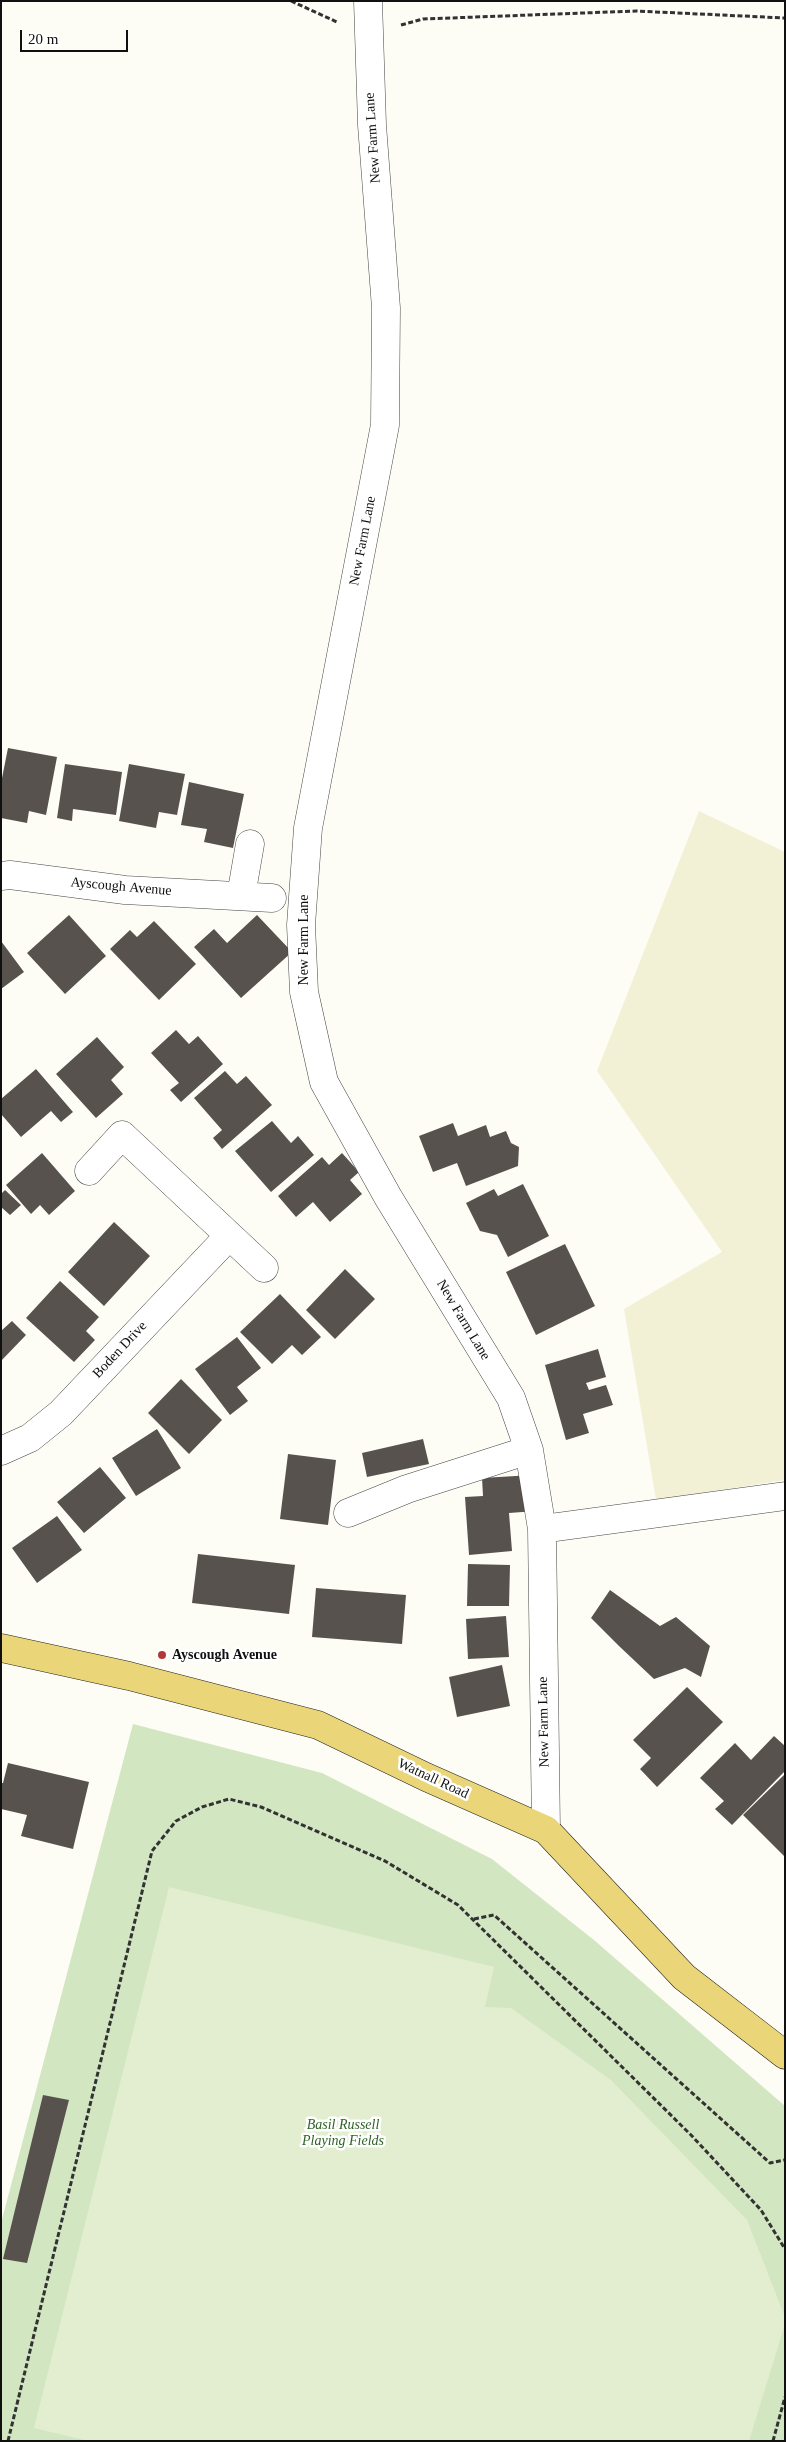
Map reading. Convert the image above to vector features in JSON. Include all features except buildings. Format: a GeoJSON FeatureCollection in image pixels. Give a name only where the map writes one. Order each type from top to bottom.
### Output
{"type":"FeatureCollection","features":[{"type":"Feature","properties":{"kind":"main road","name":"Watnall Road"},"geometry":{"type":"LineString","coordinates":[[1,1648],[129,1676],[318,1724],[426,1776],[546,1830],[684,1977],[785,2055]]}},
{"type":"Feature","properties":{"kind":"street","name":"New Farm Lane"},"geometry":{"type":"LineString","coordinates":[[368,1],[367,31],[372,125],[386,308],[385,425],[308,828],[302,925],[304,992],[324,1082],[388,1197],[511,1398],[529,1450],[542,1529],[546,1830]]}},
{"type":"Feature","properties":{"kind":"street"},"geometry":{"type":"LineString","coordinates":[[241,896],[250,844]]}},
{"type":"Feature","properties":{"kind":"street","name":"Ayscough Avenue"},"geometry":{"type":"LineString","coordinates":[[1,876],[125,890],[272,898]]}},
{"type":"Feature","properties":{"kind":"street"},"geometry":{"type":"LineString","coordinates":[[89,1171],[122,1135],[264,1268]]}},
{"type":"Feature","properties":{"kind":"street","name":"Boden Drive"},"geometry":{"type":"LineString","coordinates":[[1,1451],[30,1438],[61,1413],[229,1236]]}},
{"type":"Feature","properties":{"kind":"street"},"geometry":{"type":"LineString","coordinates":[[348,1513],[407,1489],[529,1450]]}},
{"type":"Feature","properties":{"kind":"street"},"geometry":{"type":"LineString","coordinates":[[542,1529],[785,1496]]}},
{"type":"Feature","properties":{"kind":"path"},"geometry":{"type":"LineString","coordinates":[[291,1],[346,26],[367,31],[385,29],[423,19],[636,11],[785,18]]}},
{"type":"Feature","properties":{"kind":"path"},"geometry":{"type":"LineString","coordinates":[[8,2441],[152,1851],[176,1822],[202,1807],[229,1799],[261,1807],[385,1861],[458,1905],[691,2135],[760,2210],[785,2249]]}},
{"type":"Feature","properties":{"kind":"path"},"geometry":{"type":"LineString","coordinates":[[473,1919],[494,1915],[770,2163],[785,2160]]}},
{"type":"Feature","properties":{"kind":"path"},"geometry":{"type":"LineString","coordinates":[[773,2441],[785,2397]]}},
{"type":"Feature","properties":{"kind":"green space"},"geometry":{"type":"Polygon","coordinates":[[[699,811],[785,852],[785,1480],[656,1500],[624,1309],[722,1252],[597,1071],[699,811]]]}},
{"type":"Feature","properties":{"kind":"green space","name":"Basil Russell Playing Fields"},"geometry":{"type":"Polygon","coordinates":[[[133,1724],[322,1773],[492,1859],[594,1940],[785,2106],[785,2441],[1,2441],[1,2223],[133,1724]]]}},
{"type":"Feature","properties":{"kind":"green space","name":"Basil Russell Playing Fields"},"geometry":{"type":"Polygon","coordinates":[[[169,1887],[494,1967],[485,2007],[511,2008],[611,2080],[747,2220],[785,2317],[785,2324],[749,2441],[88,2441],[34,2428],[169,1887]]]}},
{"type":"Feature","properties":{"kind":"place","name":"Ayscough Avenue"},"geometry":{"type":"Point","coordinates":[162,1655]}}]}
